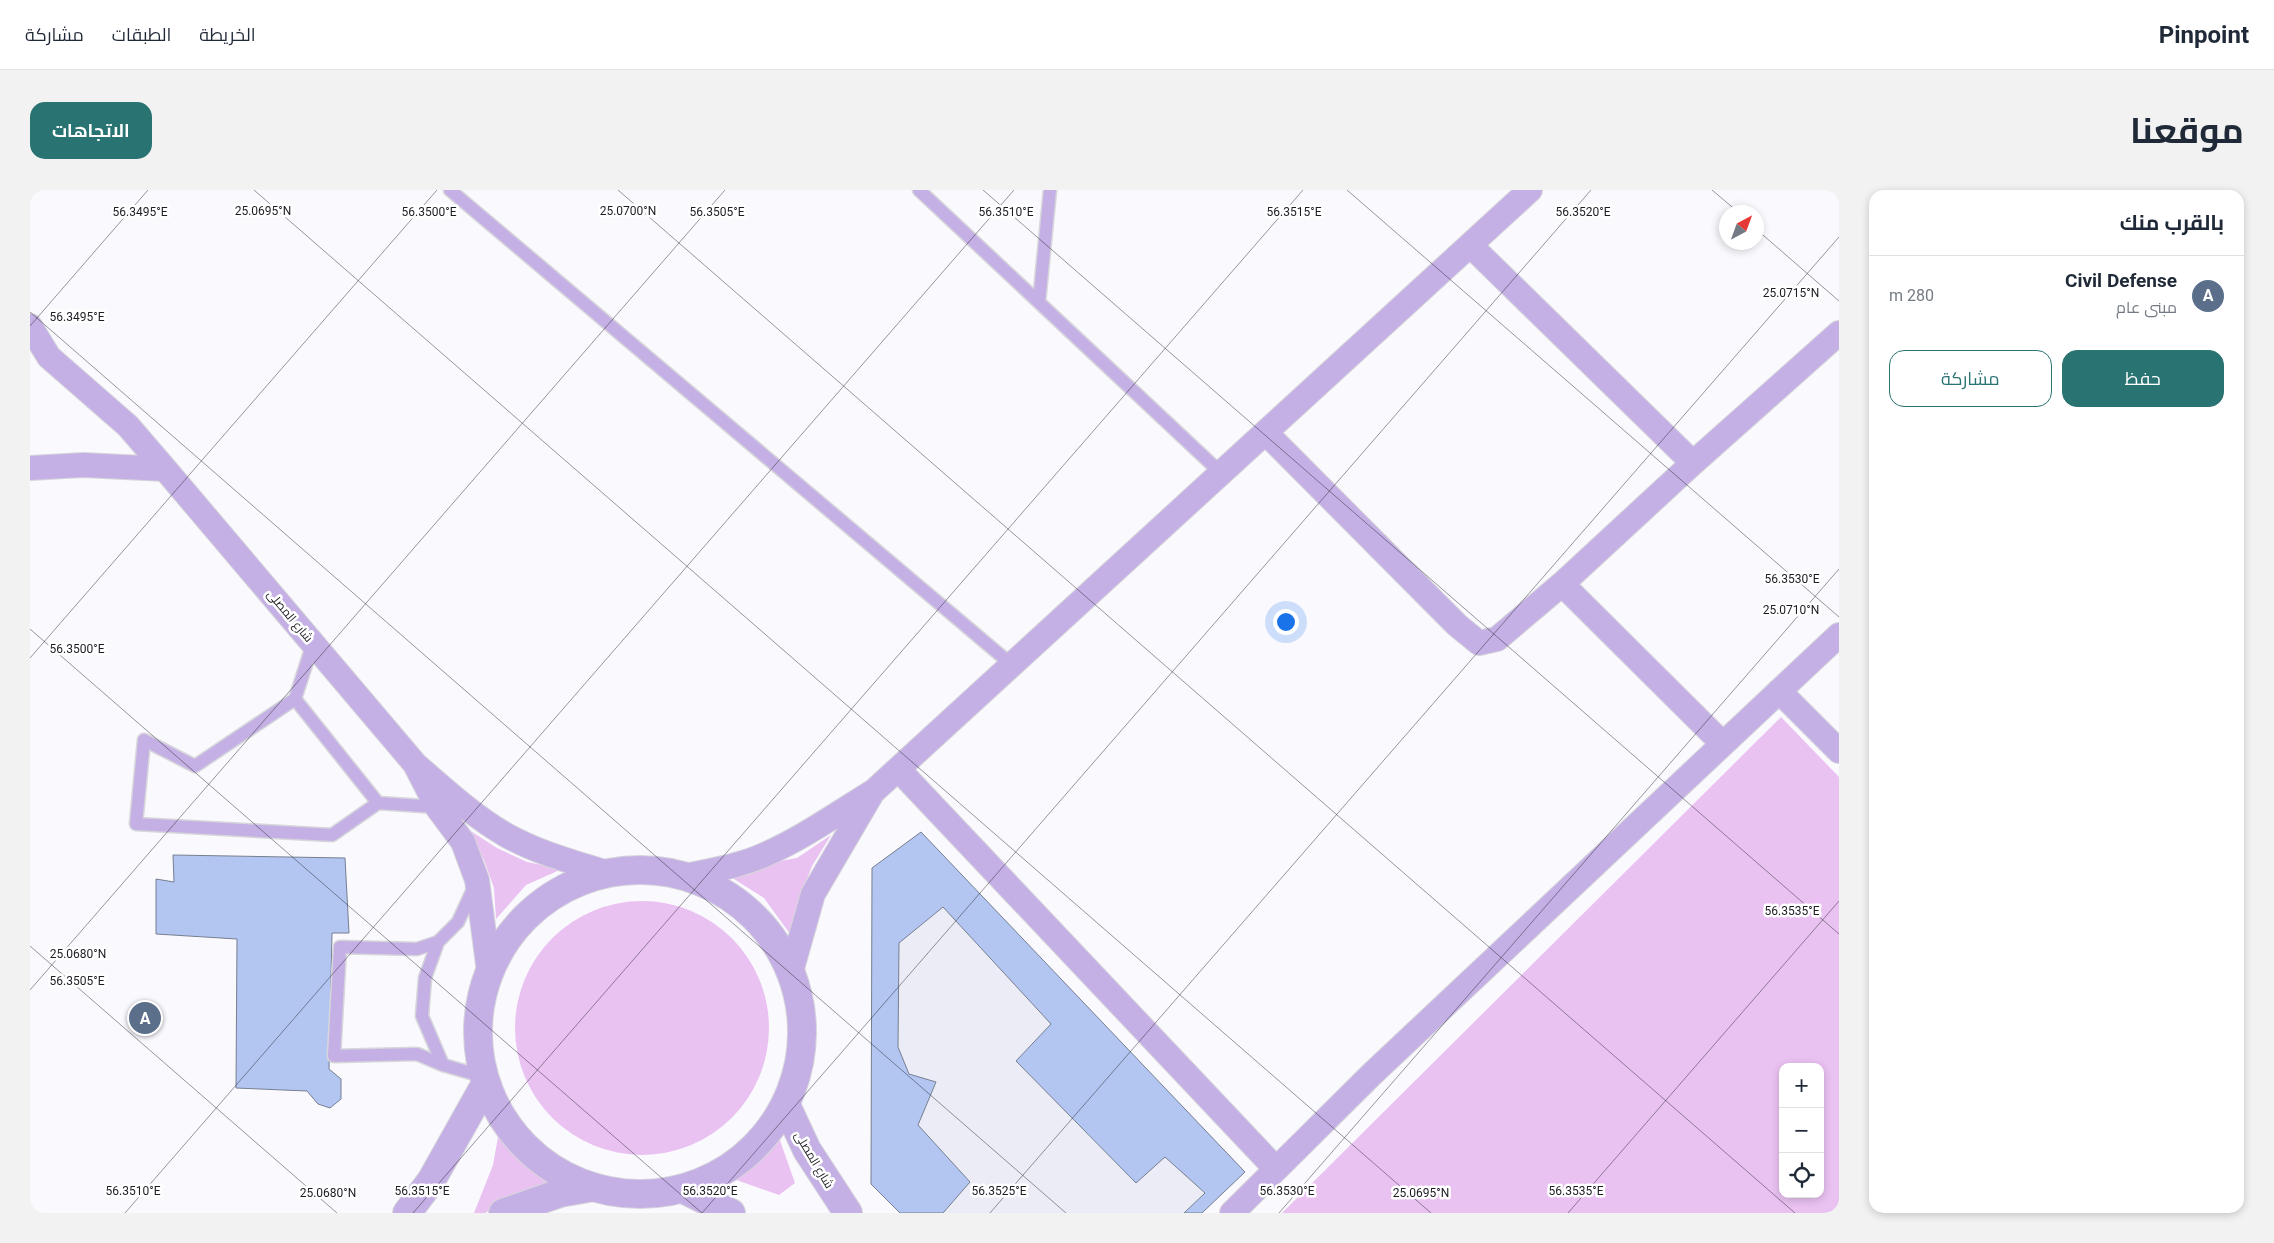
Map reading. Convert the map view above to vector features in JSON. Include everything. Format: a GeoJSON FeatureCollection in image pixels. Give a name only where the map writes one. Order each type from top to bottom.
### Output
{"type":"FeatureCollection","features":[{"type":"Feature","properties":{"kind":"street"},"geometry":{"type":"LineString","coordinates":[[686,876],[725,868],[763,856],[805,834],[874,791],[1530,190]]}},
{"type":"Feature","properties":{"kind":"street"},"geometry":{"type":"LineString","coordinates":[[1470,245],[1693,463]]}},
{"type":"Feature","properties":{"kind":"street","name":"شارع المصلى"},"geometry":{"type":"LineString","coordinates":[[30,326],[49,357],[128,426],[165,468],[415,764],[462,804],[506,835],[544,853],[608,873]]}},
{"type":"Feature","properties":{"kind":"street"},"geometry":{"type":"LineString","coordinates":[[1266,433],[1458,625],[1479,643],[1497,639],[1562,584],[1693,463],[1839,333]]}},
{"type":"Feature","properties":{"kind":"street"},"geometry":{"type":"LineString","coordinates":[[30,468],[83,465],[165,468]]}},
{"type":"Feature","properties":{"kind":"street"},"geometry":{"type":"LineString","coordinates":[[1562,584],[1723,744]]}},
{"type":"Feature","properties":{"kind":"street"},"geometry":{"type":"LineString","coordinates":[[1232,1213],[1372,1074],[1839,635]]}},
{"type":"Feature","properties":{"kind":"street"},"geometry":{"type":"LineString","coordinates":[[1779,691],[1839,751]]}},
{"type":"Feature","properties":{"kind":"street","name":"شارع المصلى"},"geometry":{"type":"LineString","coordinates":[[415,764],[437,807],[463,842],[477,880],[489,972]]}},
{"type":"Feature","properties":{"kind":"street"},"geometry":{"type":"LineString","coordinates":[[898,769],[1276,1169]]}},
{"type":"Feature","properties":{"kind":"street"},"geometry":{"type":"LineString","coordinates":[[791,972],[813,894],[874,791]]}},
{"type":"Feature","properties":{"kind":"street"},"geometry":{"type":"LineString","coordinates":[[643,870],[686,876],[713,887],[738,902],[760,922],[778,946],[791,972],[798,993],[803,1039],[800,1062],[786,1105],[772,1128],[754,1149],[733,1166],[709,1180],[683,1189],[653,1194],[633,1194],[594,1187],[565,1176],[539,1158],[517,1137],[499,1111],[486,1080],[480,1055],[478,1027],[481,999],[489,972],[504,943],[524,918],[549,897],[577,882],[608,873],[643,870]]}},
{"type":"Feature","properties":{"kind":"street"},"geometry":{"type":"LineString","coordinates":[[407,1213],[431,1181],[486,1080]]}},
{"type":"Feature","properties":{"kind":"street","name":"شارع المصلى"},"geometry":{"type":"LineString","coordinates":[[786,1105],[807,1150],[848,1213]]}},
{"type":"Feature","properties":{"kind":"street"},"geometry":{"type":"LineString","coordinates":[[502,1213],[560,1193],[594,1187]]}},
{"type":"Feature","properties":{"kind":"street"},"geometry":{"type":"LineString","coordinates":[[683,1189],[731,1213]]}},
{"type":"Feature","properties":{"kind":"lane"},"geometry":{"type":"LineString","coordinates":[[450,190],[1012,665]]}},
{"type":"Feature","properties":{"kind":"lane"},"geometry":{"type":"LineString","coordinates":[[919,190],[1221,473]]}},
{"type":"Feature","properties":{"kind":"lane"},"geometry":{"type":"LineString","coordinates":[[1039,302],[1050,190]]}},
{"type":"Feature","properties":{"kind":"lane"},"geometry":{"type":"LineString","coordinates":[[313,643],[295,699],[195,766],[144,740],[136,824],[332,835],[378,803],[437,807]]}},
{"type":"Feature","properties":{"kind":"lane"},"geometry":{"type":"LineString","coordinates":[[295,699],[378,803]]}},
{"type":"Feature","properties":{"kind":"lane"},"geometry":{"type":"LineString","coordinates":[[443,1065],[422,1016],[424,978],[438,942],[458,922],[477,880]]}},
{"type":"Feature","properties":{"kind":"lane"},"geometry":{"type":"LineString","coordinates":[[438,942],[417,949],[340,947],[334,1056],[417,1054],[486,1080]]}},
{"type":"Feature","properties":{"kind":"shaded area"},"geometry":{"type":"Polygon","coordinates":[[[1781,717],[1839,777],[1839,1213],[1282,1213],[1781,717]]]}},
{"type":"Feature","properties":{"kind":"shaded area"},"geometry":{"type":"Polygon","coordinates":[[[466,828],[497,848],[527,862],[562,869],[526,885],[496,919],[494,888],[484,860],[466,828]]]}},
{"type":"Feature","properties":{"kind":"shaded area"},"geometry":{"type":"Polygon","coordinates":[[[921,832],[1245,1172],[1202,1213],[900,1213],[871,1184],[872,868],[921,832]]]}},
{"type":"Feature","properties":{"kind":"shaded area"},"geometry":{"type":"Polygon","coordinates":[[[831,835],[812,866],[802,892],[793,938],[764,898],[726,874],[797,858],[831,835]]]}},
{"type":"Feature","properties":{"kind":"shaded area"},"geometry":{"type":"Polygon","coordinates":[[[630,901],[654,901],[691,910],[723,929],[741,947],[760,979],[767,1003],[769,1028],[767,1053],[760,1077],[741,1109],[723,1127],[691,1146],[679,1150],[654,1155],[630,1155],[593,1146],[561,1127],[543,1109],[524,1077],[520,1065],[515,1040],[515,1016],[524,979],[543,947],[561,929],[593,910],[605,906],[630,901]]]}},
{"type":"Feature","properties":{"kind":"shaded area"},"geometry":{"type":"Polygon","coordinates":[[[500,1126],[524,1158],[557,1179],[518,1195],[485,1213],[474,1213],[493,1165],[500,1126]]]}},
{"type":"Feature","properties":{"kind":"shaded area"},"geometry":{"type":"Polygon","coordinates":[[[777,1132],[795,1183],[779,1195],[728,1177],[761,1159],[777,1132]]]}},
{"type":"Feature","properties":{"kind":"building"},"geometry":{"type":"Polygon","coordinates":[[[921,832],[1245,1172],[1202,1213],[1184,1213],[1205,1193],[1165,1157],[1136,1183],[1016,1061],[1051,1024],[943,907],[899,943],[898,1047],[909,1074],[936,1082],[918,1125],[970,1182],[943,1213],[900,1213],[871,1184],[872,868],[921,832]]]}},
{"type":"Feature","properties":{"kind":"building"},"geometry":{"type":"Polygon","coordinates":[[[173,855],[345,858],[349,933],[332,933],[329,1069],[341,1079],[341,1099],[330,1108],[318,1104],[307,1091],[236,1088],[237,939],[156,934],[156,879],[174,882],[173,855]]]}},
{"type":"Feature","properties":{"kind":"place","name":"Civil Defense"},"geometry":{"type":"Point","coordinates":[145,1018]}}]}
